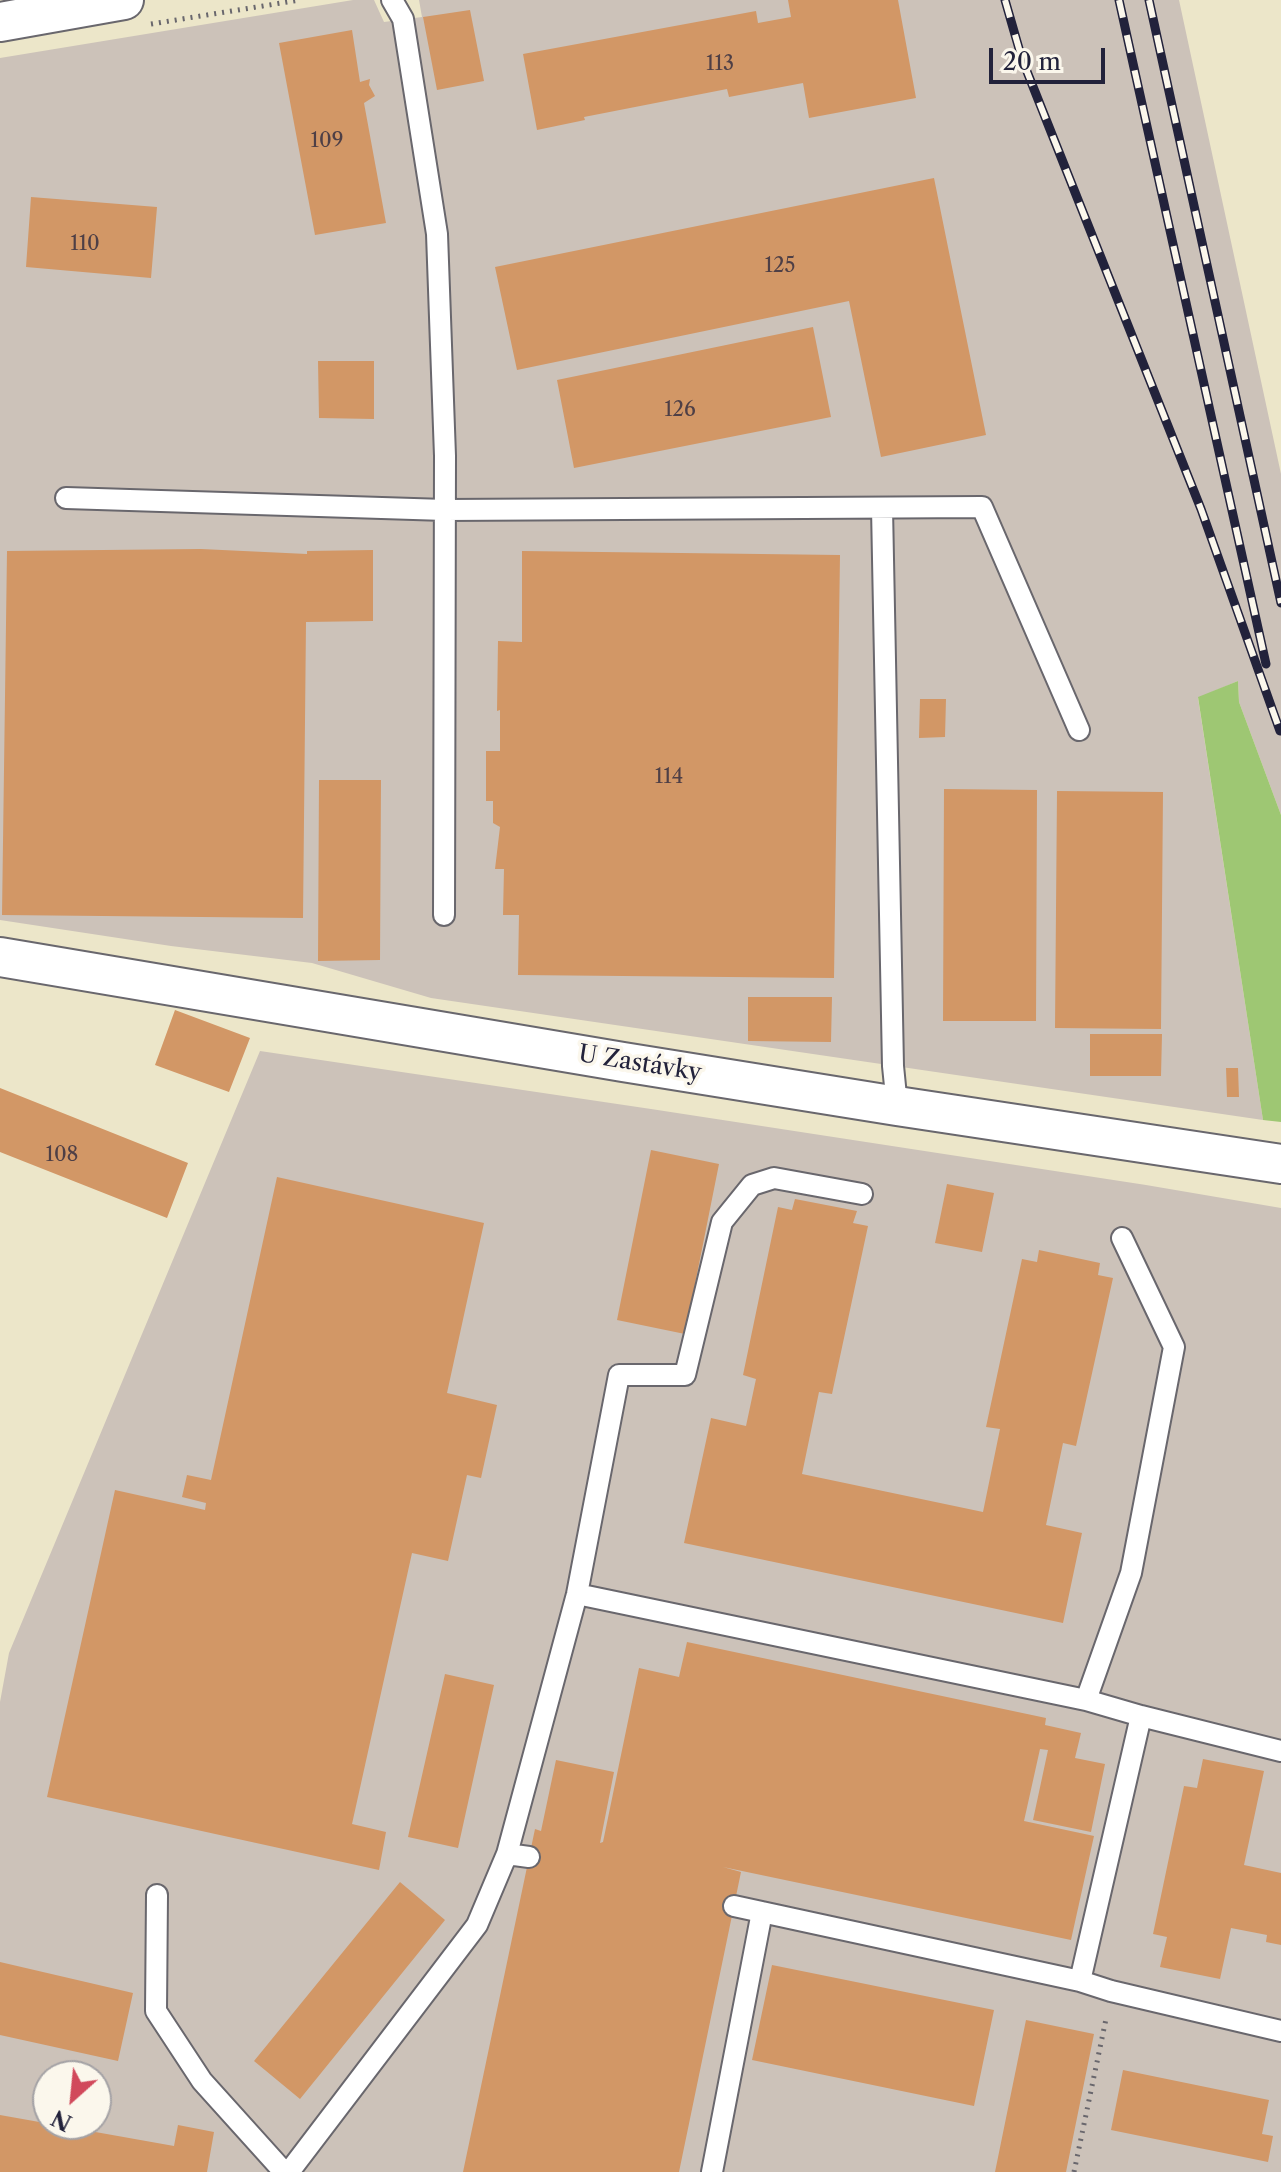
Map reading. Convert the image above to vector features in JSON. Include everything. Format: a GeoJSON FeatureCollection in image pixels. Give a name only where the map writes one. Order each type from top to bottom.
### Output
{"type":"FeatureCollection","features":[{"type":"Feature","properties":{"kind":"street"},"geometry":{"type":"LineString","coordinates":[[0,22],[124,0]]}},
{"type":"Feature","properties":{"kind":"street","name":"U Zastávky"},"geometry":{"type":"LineString","coordinates":[[0,957],[897,1106],[1281,1164]]}},
{"type":"Feature","properties":{"kind":"lane"},"geometry":{"type":"LineString","coordinates":[[392,0],[403,19],[437,234],[445,456],[444,915]]}},
{"type":"Feature","properties":{"kind":"lane"},"geometry":{"type":"LineString","coordinates":[[66,498],[445,510],[982,507],[1079,730]]}},
{"type":"Feature","properties":{"kind":"lane"},"geometry":{"type":"LineString","coordinates":[[882,508],[892,1050],[897,1106]]}},
{"type":"Feature","properties":{"kind":"lane"},"geometry":{"type":"LineString","coordinates":[[157,1895],[156,2011],[202,2081],[286,2172],[477,1925],[507,1854],[577,1594],[619,1375],[685,1375],[722,1222],[752,1185],[774,1178],[862,1194]]}},
{"type":"Feature","properties":{"kind":"lane"},"geometry":{"type":"LineString","coordinates":[[1086,1700],[1131,1573],[1174,1347],[1122,1238]]}},
{"type":"Feature","properties":{"kind":"lane"},"geometry":{"type":"LineString","coordinates":[[577,1594],[1086,1700],[1281,1751]]}},
{"type":"Feature","properties":{"kind":"lane"},"geometry":{"type":"LineString","coordinates":[[1080,1981],[1141,1716]]}},
{"type":"Feature","properties":{"kind":"lane"},"geometry":{"type":"LineString","coordinates":[[507,1854],[529,1857]]}},
{"type":"Feature","properties":{"kind":"lane"},"geometry":{"type":"LineString","coordinates":[[734,1906],[1080,1981],[1281,2031]]}},
{"type":"Feature","properties":{"kind":"lane"},"geometry":{"type":"LineString","coordinates":[[712,2172],[762,1912]]}},
{"type":"Feature","properties":{"kind":"path"},"geometry":{"type":"LineString","coordinates":[[1074,2172],[1111,1991]]}},
{"type":"Feature","properties":{"kind":"shaded area"},"geometry":{"type":"Polygon","coordinates":[[[353,0],[374,0],[384,22],[422,17],[419,0],[1179,0],[1281,474],[1281,815],[1239,702],[1238,681],[1198,698],[1263,1120],[431,998],[312,963],[171,946],[0,920],[0,58],[353,0]]]}},
{"type":"Feature","properties":{"kind":"shaded area"},"geometry":{"type":"Polygon","coordinates":[[[260,1051],[1281,1208],[1281,2172],[0,2172],[0,1702],[9,1653],[260,1051]]]}},
{"type":"Feature","properties":{"kind":"green space"},"geometry":{"type":"Polygon","coordinates":[[[1238,681],[1239,702],[1281,815],[1281,1122],[1263,1120],[1198,697],[1238,681]]]}},
{"type":"Feature","properties":{"kind":"building"},"geometry":{"type":"Polygon","coordinates":[[[788,0],[898,0],[916,98],[809,118],[803,83],[729,97],[727,89],[584,117],[585,120],[537,130],[523,54],[756,11],[758,23],[791,17],[788,0]]]}},
{"type":"Feature","properties":{"kind":"building"},"geometry":{"type":"Polygon","coordinates":[[[470,10],[484,81],[437,90],[423,17],[470,10]]]}},
{"type":"Feature","properties":{"kind":"building"},"geometry":{"type":"Polygon","coordinates":[[[352,30],[360,82],[370,79],[369,85],[375,96],[364,103],[386,223],[315,235],[279,43],[352,30]]]}},
{"type":"Feature","properties":{"kind":"building"},"geometry":{"type":"Polygon","coordinates":[[[934,178],[986,435],[881,457],[849,301],[517,370],[495,267],[934,178]]]}},
{"type":"Feature","properties":{"kind":"building"},"geometry":{"type":"Polygon","coordinates":[[[31,197],[157,207],[151,278],[26,267],[31,197]]]}},
{"type":"Feature","properties":{"kind":"building"},"geometry":{"type":"Polygon","coordinates":[[[813,327],[831,417],[574,468],[557,380],[813,327]]]}},
{"type":"Feature","properties":{"kind":"building"},"geometry":{"type":"Polygon","coordinates":[[[318,361],[374,361],[374,419],[319,418],[318,361]]]}},
{"type":"Feature","properties":{"kind":"building"},"geometry":{"type":"Polygon","coordinates":[[[201,549],[307,554],[307,551],[373,550],[373,621],[306,622],[303,918],[2,915],[7,551],[201,549]]]}},
{"type":"Feature","properties":{"kind":"building"},"geometry":{"type":"Polygon","coordinates":[[[522,551],[840,555],[834,978],[518,975],[519,915],[503,915],[504,869],[495,869],[500,827],[493,823],[493,801],[486,801],[486,751],[500,751],[498,641],[522,642],[522,551]]]}},
{"type":"Feature","properties":{"kind":"building"},"geometry":{"type":"Polygon","coordinates":[[[920,699],[946,699],[945,737],[919,738],[920,699]]]}},
{"type":"Feature","properties":{"kind":"building"},"geometry":{"type":"Polygon","coordinates":[[[319,780],[381,780],[380,960],[318,961],[319,780]]]}},
{"type":"Feature","properties":{"kind":"building"},"geometry":{"type":"Polygon","coordinates":[[[944,789],[1037,790],[1036,1021],[943,1021],[944,789]]]}},
{"type":"Feature","properties":{"kind":"building"},"geometry":{"type":"Polygon","coordinates":[[[1057,791],[1163,792],[1161,1029],[1055,1028],[1057,791]]]}},
{"type":"Feature","properties":{"kind":"building"},"geometry":{"type":"Polygon","coordinates":[[[748,997],[832,997],[831,1042],[748,1041],[748,997]]]}},
{"type":"Feature","properties":{"kind":"building"},"geometry":{"type":"Polygon","coordinates":[[[175,1010],[250,1038],[229,1092],[155,1065],[175,1010]]]}},
{"type":"Feature","properties":{"kind":"building"},"geometry":{"type":"Polygon","coordinates":[[[1090,1034],[1162,1034],[1161,1076],[1090,1076],[1090,1034]]]}},
{"type":"Feature","properties":{"kind":"building"},"geometry":{"type":"Polygon","coordinates":[[[1226,1068],[1238,1068],[1239,1097],[1227,1097],[1226,1068]]]}},
{"type":"Feature","properties":{"kind":"building"},"geometry":{"type":"Polygon","coordinates":[[[0,1088],[188,1163],[167,1218],[0,1152],[0,1088]]]}},
{"type":"Feature","properties":{"kind":"building"},"geometry":{"type":"Polygon","coordinates":[[[651,1150],[719,1164],[685,1334],[617,1320],[651,1150]]]}},
{"type":"Feature","properties":{"kind":"building"},"geometry":{"type":"Polygon","coordinates":[[[277,1177],[484,1223],[447,1393],[497,1405],[481,1478],[467,1475],[448,1561],[412,1553],[352,1824],[386,1832],[379,1870],[47,1797],[115,1490],[205,1510],[206,1503],[182,1497],[187,1475],[211,1480],[277,1177]]]}},
{"type":"Feature","properties":{"kind":"building"},"geometry":{"type":"Polygon","coordinates":[[[947,1184],[994,1193],[982,1252],[935,1243],[947,1184]]]}},
{"type":"Feature","properties":{"kind":"building"},"geometry":{"type":"Polygon","coordinates":[[[795,1199],[857,1211],[853,1223],[868,1226],[832,1394],[819,1392],[802,1474],[983,1512],[1000,1429],[986,1427],[1022,1259],[1037,1262],[1039,1250],[1100,1263],[1098,1275],[1113,1278],[1076,1446],[1063,1443],[1046,1525],[1082,1533],[1063,1623],[684,1543],[711,1418],[746,1426],[756,1379],[743,1375],[778,1207],[792,1210],[795,1199]]]}},
{"type":"Feature","properties":{"kind":"building"},"geometry":{"type":"Polygon","coordinates":[[[687,1642],[1046,1718],[1045,1725],[1081,1733],[1075,1758],[1105,1764],[1091,1832],[1033,1820],[1048,1750],[1040,1749],[1024,1821],[1094,1836],[1071,1940],[723,1867],[741,1872],[679,2172],[463,2172],[535,1829],[541,1831],[556,1760],[614,1772],[600,1843],[603,1842],[639,1668],[679,1677],[687,1642]]]}},
{"type":"Feature","properties":{"kind":"building"},"geometry":{"type":"Polygon","coordinates":[[[445,1674],[494,1685],[458,1848],[408,1837],[445,1674]]]}},
{"type":"Feature","properties":{"kind":"building"},"geometry":{"type":"Polygon","coordinates":[[[1203,1759],[1264,1771],[1244,1865],[1281,1873],[1281,1945],[1266,1942],[1267,1935],[1231,1928],[1220,1979],[1160,1967],[1167,1937],[1153,1934],[1184,1786],[1197,1788],[1203,1759]]]}},
{"type":"Feature","properties":{"kind":"building"},"geometry":{"type":"Polygon","coordinates":[[[400,1882],[445,1920],[300,2099],[254,2061],[400,1882]]]}},
{"type":"Feature","properties":{"kind":"building"},"geometry":{"type":"Polygon","coordinates":[[[0,1962],[133,1993],[118,2061],[0,2035],[0,1962]]]}},
{"type":"Feature","properties":{"kind":"building"},"geometry":{"type":"Polygon","coordinates":[[[772,1965],[994,2010],[974,2106],[752,2060],[772,1965]]]}},
{"type":"Feature","properties":{"kind":"building"},"geometry":{"type":"Polygon","coordinates":[[[1026,2020],[1094,2034],[1066,2172],[995,2172],[1026,2020]]]}},
{"type":"Feature","properties":{"kind":"building"},"geometry":{"type":"Polygon","coordinates":[[[1123,2070],[1269,2100],[1262,2134],[1273,2136],[1268,2162],[1111,2130],[1123,2070]]]}},
{"type":"Feature","properties":{"kind":"building"},"geometry":{"type":"Polygon","coordinates":[[[0,2115],[32,2121],[32,2140],[112,2140],[112,2135],[174,2146],[178,2125],[214,2132],[207,2172],[0,2172],[0,2115]]]}},
{"type":"Feature","properties":{"kind":"railway"},"geometry":{"type":"LineString","coordinates":[[1005,0],[1022,59],[1201,509],[1280,731]]}},
{"type":"Feature","properties":{"kind":"railway"},"geometry":{"type":"LineString","coordinates":[[1119,0],[1266,664]]}},
{"type":"Feature","properties":{"kind":"railway"},"geometry":{"type":"LineString","coordinates":[[1149,0],[1281,603]]}}]}
